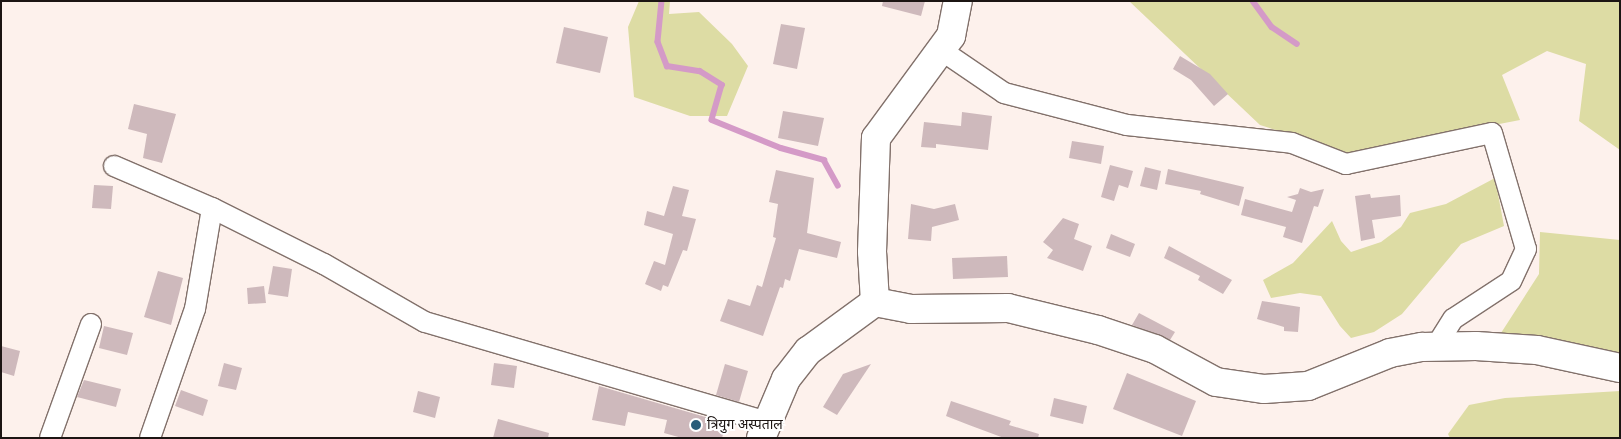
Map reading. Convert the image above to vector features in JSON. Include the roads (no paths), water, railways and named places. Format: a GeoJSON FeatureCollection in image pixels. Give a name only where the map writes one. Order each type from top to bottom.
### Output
{"type":"FeatureCollection","features":[{"type":"Feature","properties":{"kind":"main road"},"geometry":{"type":"LineString","coordinates":[[875,302],[872,252],[876,138],[951,36],[958,1]]}},
{"type":"Feature","properties":{"kind":"main road"},"geometry":{"type":"LineString","coordinates":[[763,430],[786,379],[808,351],[875,302],[911,308],[1008,308],[1098,330],[1155,349],[1216,382],[1264,389],[1308,386],[1390,353],[1436,346],[1537,350],[1620,368]]}},
{"type":"Feature","properties":{"kind":"street"},"geometry":{"type":"LineString","coordinates":[[940,50],[1004,93],[1127,125],[1292,143],[1346,164],[1492,133],[1526,249],[1511,281],[1453,319],[1436,346]]}},
{"type":"Feature","properties":{"kind":"street"},"geometry":{"type":"LineString","coordinates":[[114,166],[212,208],[324,264],[425,322],[763,430]]}},
{"type":"Feature","properties":{"kind":"street"},"geometry":{"type":"LineString","coordinates":[[150,438],[195,309],[212,208]]}},
{"type":"Feature","properties":{"kind":"street"},"geometry":{"type":"LineString","coordinates":[[50,438],[91,324]]}},
{"type":"Feature","properties":{"kind":"waterway"},"geometry":{"type":"LineString","coordinates":[[662,1],[658,42],[667,66],[700,71],[722,85],[712,120],[781,148],[824,160],[838,185]]}},
{"type":"Feature","properties":{"kind":"waterway"},"geometry":{"type":"LineString","coordinates":[[1253,1],[1272,27],[1297,44]]}},
{"type":"Feature","properties":{"kind":"place","name":"त्रियुग अस्पताल"},"geometry":{"type":"Point","coordinates":[696,425]}}]}
